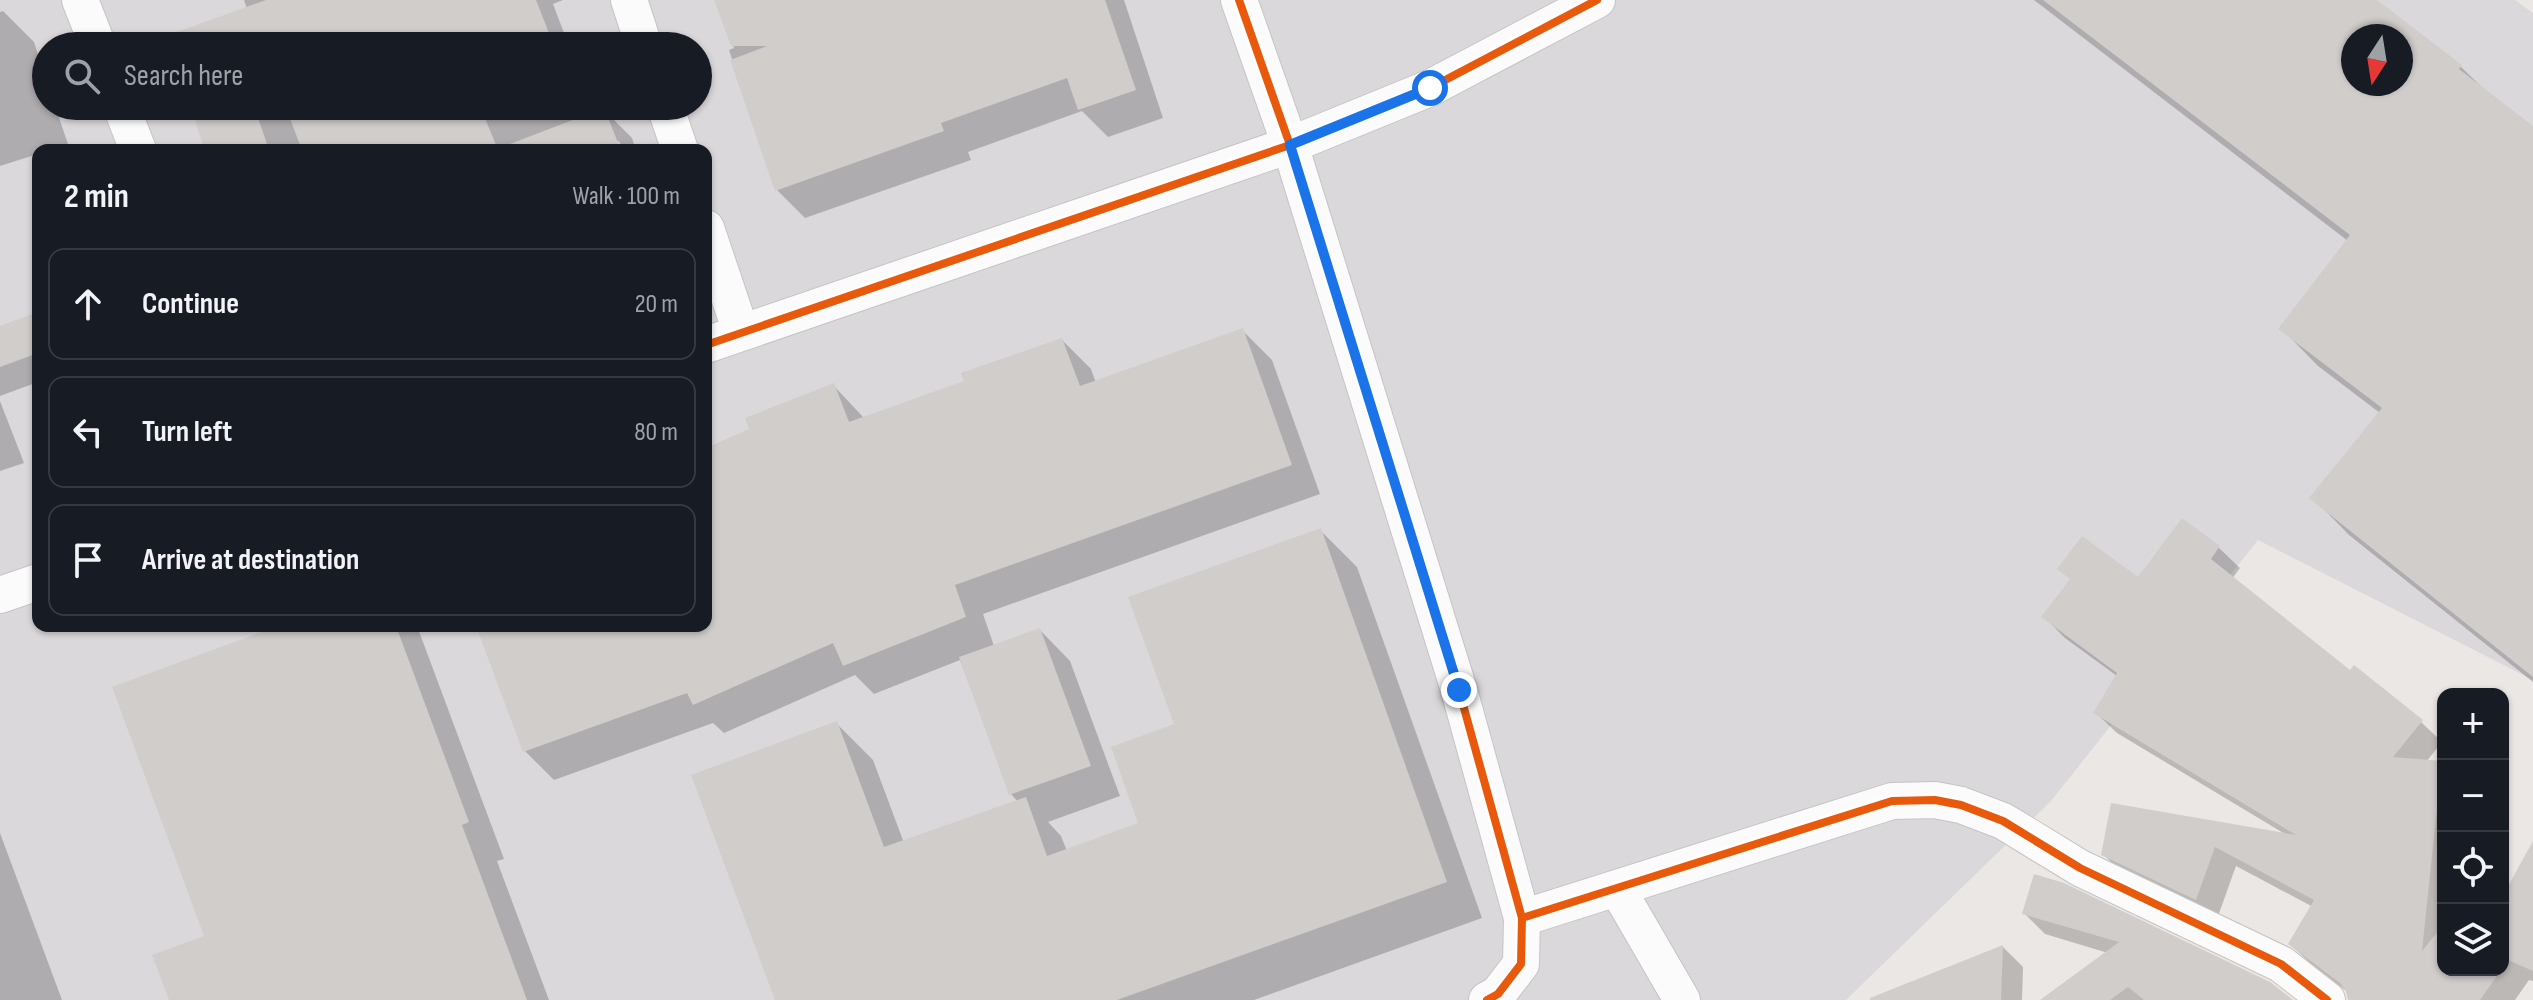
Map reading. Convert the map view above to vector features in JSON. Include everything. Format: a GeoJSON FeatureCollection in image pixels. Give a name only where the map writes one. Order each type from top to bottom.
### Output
{"type":"FeatureCollection","features":[{"type":"Feature","properties":{"kind":"street"},"geometry":{"type":"LineString","coordinates":[[80,0],[93,32]]}},
{"type":"Feature","properties":{"kind":"street"},"geometry":{"type":"LineString","coordinates":[[629,0],[639,32]]}},
{"type":"Feature","properties":{"kind":"street"},"geometry":{"type":"LineString","coordinates":[[1239,0],[1290,145],[1459,690],[1522,918],[1521,964],[1498,994],[1487,1000]]}},
{"type":"Feature","properties":{"kind":"street"},"geometry":{"type":"LineString","coordinates":[[712,343],[1290,145],[1430,88],[1588,2]]}},
{"type":"Feature","properties":{"kind":"street"},"geometry":{"type":"LineString","coordinates":[[126,120],[136,144]]}},
{"type":"Feature","properties":{"kind":"street"},"geometry":{"type":"LineString","coordinates":[[670,120],[678,144]]}},
{"type":"Feature","properties":{"kind":"street"},"geometry":{"type":"LineString","coordinates":[[712,246],[741,332]]}},
{"type":"Feature","properties":{"kind":"street"},"geometry":{"type":"LineString","coordinates":[[0,595],[32,584]]}},
{"type":"Feature","properties":{"kind":"street"},"geometry":{"type":"LineString","coordinates":[[1522,918],[1892,801],[1935,800],[1961,805],[2003,821],[2080,868],[2281,964],[2327,1000]]}},
{"type":"Feature","properties":{"kind":"street"},"geometry":{"type":"LineString","coordinates":[[1617,888],[1682,1000]]}},
{"type":"Feature","properties":{"kind":"shaded area"},"geometry":{"type":"Polygon","coordinates":[[[0,0],[2515,0],[2533,13],[2533,680],[2258,540],[2051,801],[1846,1000],[0,1000],[0,0]]]}},
{"type":"Feature","properties":{"kind":"building"},"geometry":{"type":"Polygon","coordinates":[[[266,0],[536,0],[549,32],[177,32],[266,0]]]}},
{"type":"Feature","properties":{"kind":"building"},"geometry":{"type":"Polygon","coordinates":[[[714,0],[1105,0],[1136,90],[1078,110],[1067,78],[941,123],[944,131],[775,191],[730,60],[767,46],[731,46],[714,0]]]}},
{"type":"Feature","properties":{"kind":"building"},"geometry":{"type":"Polygon","coordinates":[[[2043,0],[2377,0],[2408,24],[2341,24],[2341,96],[2413,96],[2413,28],[2462,65],[2459,69],[2533,126],[2533,677],[2309,498],[2382,408],[2278,329],[2350,235],[2043,0]]]}},
{"type":"Feature","properties":{"kind":"building"},"geometry":{"type":"Polygon","coordinates":[[[259,120],[267,144],[203,144],[195,121],[259,120]]]}},
{"type":"Feature","properties":{"kind":"building"},"geometry":{"type":"Polygon","coordinates":[[[291,120],[486,120],[496,144],[300,144],[291,120]]]}},
{"type":"Feature","properties":{"kind":"building"},"geometry":{"type":"Polygon","coordinates":[[[573,120],[609,120],[619,144],[510,144],[573,120]]]}},
{"type":"Feature","properties":{"kind":"building"},"geometry":{"type":"Polygon","coordinates":[[[32,314],[32,355],[0,367],[0,326],[32,314]]]}},
{"type":"Feature","properties":{"kind":"building"},"geometry":{"type":"Polygon","coordinates":[[[1243,328],[1292,465],[955,585],[966,617],[843,666],[833,643],[693,705],[687,693],[523,752],[478,632],[712,632],[712,445],[749,429],[745,418],[834,383],[849,422],[964,381],[961,373],[1062,338],[1080,386],[1243,328]]]}},
{"type":"Feature","properties":{"kind":"building"},"geometry":{"type":"Polygon","coordinates":[[[2182,518],[2220,546],[2211,559],[2350,670],[2354,665],[2423,720],[2393,757],[2437,761],[2437,808],[2422,951],[2437,932],[2437,976],[2497,976],[2480,1000],[2348,1000],[2340,983],[2288,944],[2314,900],[2215,847],[2196,900],[2101,855],[2111,803],[2296,835],[2093,713],[2117,673],[2041,617],[2070,579],[2057,569],[2082,536],[2138,577],[2182,518]]]}},
{"type":"Feature","properties":{"kind":"building"},"geometry":{"type":"Polygon","coordinates":[[[1321,528],[1447,882],[1117,1000],[775,1000],[691,775],[837,721],[884,847],[1026,797],[1047,856],[1138,823],[1111,747],[1174,724],[1128,597],[1321,528]]]}},
{"type":"Feature","properties":{"kind":"building"},"geometry":{"type":"Polygon","coordinates":[[[1040,628],[1091,766],[1009,795],[959,657],[1040,628]]]}},
{"type":"Feature","properties":{"kind":"building"},"geometry":{"type":"Polygon","coordinates":[[[262,632],[398,632],[469,822],[462,825],[527,1000],[169,1000],[152,955],[204,936],[112,687],[262,632]]]}},
{"type":"Feature","properties":{"kind":"building"},"geometry":{"type":"Polygon","coordinates":[[[2533,841],[2533,971],[2509,960],[2509,884],[2533,841]]]}},
{"type":"Feature","properties":{"kind":"building"},"geometry":{"type":"Polygon","coordinates":[[[2034,874],[2064,883],[2270,982],[2293,1000],[2144,1000],[2128,987],[2110,1000],[2040,1000],[2119,942],[2022,914],[2034,874]]]}},
{"type":"Feature","properties":{"kind":"building"},"geometry":{"type":"Polygon","coordinates":[[[2003,945],[2001,1000],[1870,1000],[1870,998],[2003,945]]]}},
{"type":"Feature","properties":{"kind":"cycle path"},"geometry":{"type":"LineString","coordinates":[[1239,0],[1290,145],[1459,690],[1522,918],[1521,964],[1498,994],[1487,1000]]}},
{"type":"Feature","properties":{"kind":"cycle path"},"geometry":{"type":"LineString","coordinates":[[712,343],[1290,145],[1430,88],[1597,0]]}},
{"type":"Feature","properties":{"kind":"cycle path"},"geometry":{"type":"LineString","coordinates":[[1522,918],[1892,801],[1935,800],[1961,805],[2003,821],[2080,868],[2281,964],[2327,1000]]}},
{"type":"Feature","properties":{"kind":"route"},"geometry":{"type":"LineString","coordinates":[[1430,88],[1290,145],[1459,690]]}}]}
